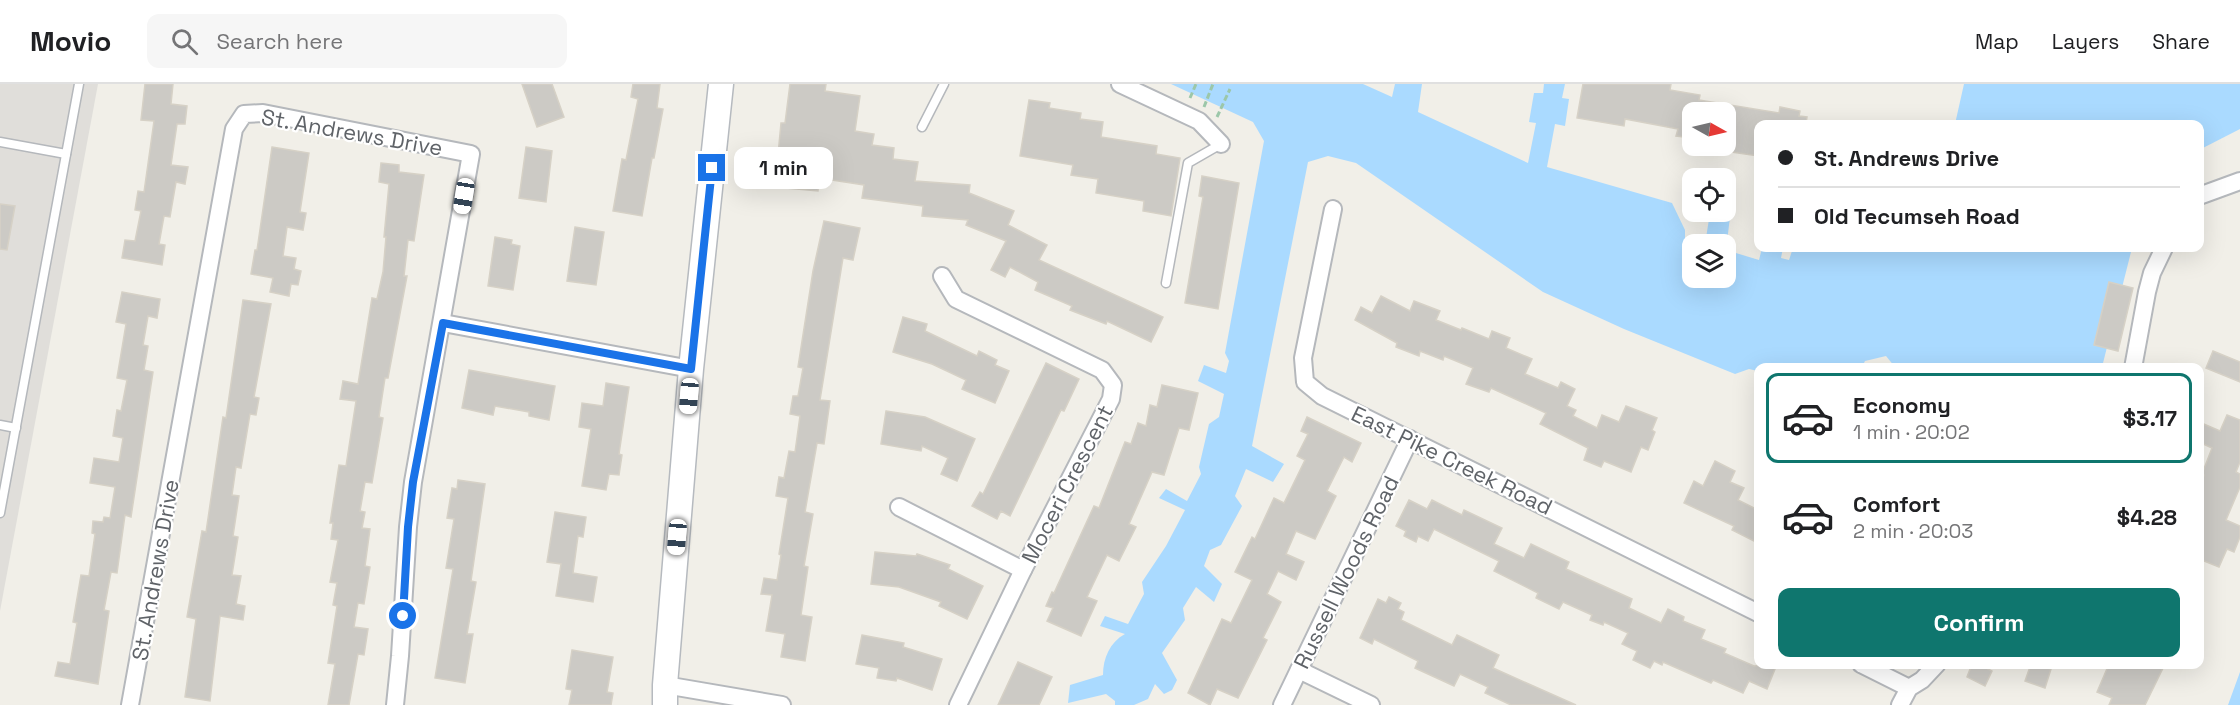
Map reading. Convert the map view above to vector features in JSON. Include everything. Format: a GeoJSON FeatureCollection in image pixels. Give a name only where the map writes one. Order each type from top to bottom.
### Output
{"type":"FeatureCollection","features":[{"type":"Feature","properties":{"kind":"main road"},"geometry":{"type":"LineString","coordinates":[[665,695],[691,369],[721,84]]}},
{"type":"Feature","properties":{"kind":"street"},"geometry":{"type":"LineString","coordinates":[[1120,84],[1199,121],[1221,144]]}},
{"type":"Feature","properties":{"kind":"street","name":"St. Andrews Drive"},"geometry":{"type":"LineString","coordinates":[[130,705],[234,129],[244,114],[263,113],[471,154],[443,323],[413,482],[395,705]]}},
{"type":"Feature","properties":{"kind":"street"},"geometry":{"type":"LineString","coordinates":[[2204,194],[2240,181]]}},
{"type":"Feature","properties":{"kind":"street","name":"East Pike Creek Road"},"geometry":{"type":"LineString","coordinates":[[1333,209],[1303,358],[1305,382],[1322,396],[1754,611]]}},
{"type":"Feature","properties":{"kind":"street"},"geometry":{"type":"LineString","coordinates":[[2134,363],[2147,292],[2152,273],[2162,252]]}},
{"type":"Feature","properties":{"kind":"street","name":"Moceri Crescent"},"geometry":{"type":"LineString","coordinates":[[942,276],[956,299],[1102,370],[1113,385],[1111,399],[1023,570],[958,705]]}},
{"type":"Feature","properties":{"kind":"street"},"geometry":{"type":"LineString","coordinates":[[443,323],[691,369]]}},
{"type":"Feature","properties":{"kind":"street","name":"Russell Woods Road"},"geometry":{"type":"LineString","coordinates":[[1282,705],[1410,439]]}},
{"type":"Feature","properties":{"kind":"street"},"geometry":{"type":"LineString","coordinates":[[899,507],[1023,570]]}},
{"type":"Feature","properties":{"kind":"street"},"geometry":{"type":"LineString","coordinates":[[1871,669],[1909,688]]}},
{"type":"Feature","properties":{"kind":"street"},"geometry":{"type":"LineString","coordinates":[[1900,705],[1909,688],[1922,680],[1932,669]]}},
{"type":"Feature","properties":{"kind":"street"},"geometry":{"type":"LineString","coordinates":[[1299,670],[1371,705]]}},
{"type":"Feature","properties":{"kind":"street"},"geometry":{"type":"LineString","coordinates":[[665,695],[782,705]]}},
{"type":"Feature","properties":{"kind":"lane"},"geometry":{"type":"LineString","coordinates":[[0,513],[79,84]]}},
{"type":"Feature","properties":{"kind":"lane"},"geometry":{"type":"LineString","coordinates":[[922,127],[944,84]]}},
{"type":"Feature","properties":{"kind":"lane"},"geometry":{"type":"LineString","coordinates":[[0,142],[66,154]]}},
{"type":"Feature","properties":{"kind":"lane"},"geometry":{"type":"LineString","coordinates":[[1166,283],[1188,163],[1221,144]]}},
{"type":"Feature","properties":{"kind":"lane"},"geometry":{"type":"LineString","coordinates":[[0,425],[16,428]]}},
{"type":"Feature","properties":{"kind":"path"},"geometry":{"type":"LineString","coordinates":[[1187,104],[1196,84]]}},
{"type":"Feature","properties":{"kind":"path"},"geometry":{"type":"LineString","coordinates":[[1202,112],[1214,84]]}},
{"type":"Feature","properties":{"kind":"path"},"geometry":{"type":"LineString","coordinates":[[1209,115],[1217,118],[1230,89]]}},
{"type":"Feature","properties":{"kind":"shaded area"},"geometry":{"type":"Polygon","coordinates":[[[0,84],[98,84],[0,611],[0,84]]]}},
{"type":"Feature","properties":{"kind":"water"},"geometry":{"type":"Polygon","coordinates":[[[1171,84],[1363,84],[1392,97],[1395,84],[1422,84],[1418,112],[1528,163],[1536,123],[1529,122],[1534,93],[1543,93],[1544,84],[1565,84],[1562,98],[1569,99],[1565,126],[1555,124],[1547,167],[1672,203],[1685,230],[1685,234],[1682,234],[1682,288],[1736,288],[1736,253],[1759,260],[1761,252],[1782,252],[1781,258],[1789,260],[1792,252],[2131,252],[2103,363],[1892,363],[1886,356],[1864,363],[1754,363],[1754,370],[1749,369],[1735,374],[1624,329],[1543,292],[1356,163],[1328,156],[1308,162],[1252,446],[1284,464],[1273,482],[1246,469],[1235,496],[1242,506],[1221,545],[1210,550],[1204,566],[1222,584],[1214,602],[1196,587],[1183,608],[1185,620],[1162,653],[1177,680],[1172,690],[1164,694],[1155,684],[1148,699],[1134,705],[1115,705],[1115,701],[1106,694],[1068,703],[1070,685],[1103,675],[1108,651],[1115,641],[1125,634],[1100,626],[1105,616],[1128,624],[1144,594],[1142,582],[1166,546],[1185,510],[1159,498],[1166,489],[1187,501],[1201,474],[1199,467],[1209,424],[1219,417],[1224,394],[1198,381],[1204,365],[1226,373],[1229,361],[1225,353],[1264,141],[1253,122],[1171,84]]]}},
{"type":"Feature","properties":{"kind":"water"},"geometry":{"type":"Polygon","coordinates":[[[1964,84],[2240,84],[2240,129],[2204,147],[2204,120],[1956,120],[1964,84]]]}},
{"type":"Feature","properties":{"kind":"water"},"geometry":{"type":"Polygon","coordinates":[[[1709,222],[1729,222],[1728,234],[1707,234],[1709,222]]]}},
{"type":"Feature","properties":{"kind":"water"},"geometry":{"type":"Polygon","coordinates":[[[2240,672],[2240,705],[2228,705],[2240,672]]]}},
{"type":"Feature","properties":{"kind":"building"},"geometry":{"type":"Polygon","coordinates":[[[145,84],[173,84],[171,104],[187,106],[185,124],[177,124],[171,165],[188,167],[185,184],[176,182],[170,217],[164,216],[159,244],[165,245],[162,265],[122,258],[125,240],[135,241],[141,211],[135,210],[138,191],[144,192],[154,121],[141,120],[145,84]]]}},
{"type":"Feature","properties":{"kind":"building"},"geometry":{"type":"Polygon","coordinates":[[[522,84],[552,84],[564,117],[537,127],[522,84]]]}},
{"type":"Feature","properties":{"kind":"building"},"geometry":{"type":"Polygon","coordinates":[[[633,84],[660,84],[657,108],[663,109],[642,216],[613,211],[622,159],[626,160],[638,99],[631,97],[633,84]]]}},
{"type":"Feature","properties":{"kind":"building"},"geometry":{"type":"Polygon","coordinates":[[[790,84],[826,84],[825,91],[860,96],[855,131],[874,134],[872,145],[894,148],[893,159],[918,162],[915,181],[970,185],[969,193],[1014,211],[1008,225],[1047,245],[1039,260],[1163,317],[1151,342],[1107,321],[1106,324],[1070,310],[1072,306],[1035,290],[1038,282],[1010,267],[1005,277],[991,270],[1006,241],[966,225],[968,220],[922,216],[923,206],[862,198],[864,185],[819,178],[818,191],[775,187],[781,123],[785,123],[790,84]]]}},
{"type":"Feature","properties":{"kind":"building"},"geometry":{"type":"Polygon","coordinates":[[[1583,84],[1671,84],[1670,90],[1700,95],[1699,100],[1711,102],[1682,102],[1682,137],[1676,136],[1678,129],[1625,119],[1624,126],[1577,118],[1583,84]]]}},
{"type":"Feature","properties":{"kind":"building"},"geometry":{"type":"Polygon","coordinates":[[[1029,100],[1050,103],[1049,108],[1081,113],[1080,119],[1103,122],[1101,137],[1157,146],[1156,154],[1180,158],[1171,216],[1143,211],[1144,201],[1096,193],[1098,179],[1071,175],[1073,165],[1020,156],[1029,100]]]}},
{"type":"Feature","properties":{"kind":"building"},"geometry":{"type":"Polygon","coordinates":[[[1736,106],[1779,113],[1780,107],[1800,111],[1799,116],[1807,117],[1807,120],[1754,120],[1754,155],[1736,153],[1736,106]]]}},
{"type":"Feature","properties":{"kind":"building"},"geometry":{"type":"Polygon","coordinates":[[[272,147],[309,153],[300,212],[306,213],[303,230],[287,227],[283,256],[296,258],[294,269],[301,271],[298,285],[291,284],[289,296],[270,292],[273,278],[251,274],[255,250],[257,250],[272,147]]]}},
{"type":"Feature","properties":{"kind":"building"},"geometry":{"type":"Polygon","coordinates":[[[526,147],[552,151],[546,202],[519,198],[526,147]]]}},
{"type":"Feature","properties":{"kind":"building"},"geometry":{"type":"Polygon","coordinates":[[[381,163],[399,165],[399,172],[424,175],[414,241],[408,240],[404,276],[407,276],[388,378],[385,378],[379,417],[383,418],[372,483],[365,482],[360,511],[365,512],[362,528],[370,529],[365,566],[370,567],[364,604],[358,603],[354,627],[368,629],[364,655],[358,654],[349,705],[328,705],[335,664],[328,663],[337,606],[333,605],[337,583],[330,582],[338,540],[331,539],[333,523],[330,523],[339,465],[346,466],[356,401],[340,399],[343,381],[358,384],[372,298],[377,299],[383,272],[389,184],[379,182],[381,163]]]}},
{"type":"Feature","properties":{"kind":"building"},"geometry":{"type":"Polygon","coordinates":[[[1202,176],[1239,183],[1218,309],[1185,303],[1203,197],[1199,196],[1202,176]]]}},
{"type":"Feature","properties":{"kind":"building"},"geometry":{"type":"Polygon","coordinates":[[[0,204],[15,206],[7,250],[0,249],[0,204]]]}},
{"type":"Feature","properties":{"kind":"building"},"geometry":{"type":"Polygon","coordinates":[[[824,221],[860,228],[853,260],[843,258],[820,400],[830,401],[824,444],[817,443],[805,512],[813,514],[804,566],[808,567],[801,615],[812,617],[805,661],[781,657],[785,634],[766,631],[772,595],[761,594],[764,578],[777,580],[788,498],[776,496],[779,477],[784,478],[789,451],[795,452],[800,416],[790,414],[793,396],[798,396],[803,368],[798,367],[813,271],[824,221]]]}},
{"type":"Feature","properties":{"kind":"building"},"geometry":{"type":"Polygon","coordinates":[[[575,227],[604,232],[596,285],[567,281],[575,227]]]}},
{"type":"Feature","properties":{"kind":"building"},"geometry":{"type":"Polygon","coordinates":[[[495,237],[512,240],[511,244],[520,246],[513,290],[488,286],[495,237]]]}},
{"type":"Feature","properties":{"kind":"building"},"geometry":{"type":"Polygon","coordinates":[[[2109,282],[2133,288],[2118,351],[2094,345],[2109,282]]]}},
{"type":"Feature","properties":{"kind":"building"},"geometry":{"type":"Polygon","coordinates":[[[122,292],[160,299],[157,318],[148,316],[143,345],[148,346],[144,370],[153,372],[131,517],[125,515],[117,573],[111,572],[104,610],[109,611],[98,684],[55,676],[58,662],[70,664],[77,623],[73,622],[81,575],[89,576],[95,534],[92,533],[93,521],[103,522],[104,517],[110,518],[115,487],[90,483],[94,458],[119,462],[123,438],[113,436],[117,410],[121,411],[127,380],[117,378],[126,324],[116,322],[122,292]]]}},
{"type":"Feature","properties":{"kind":"building"},"geometry":{"type":"Polygon","coordinates":[[[1381,296],[1410,311],[1414,301],[1440,311],[1436,320],[1461,330],[1462,328],[1489,339],[1492,331],[1510,338],[1506,348],[1532,359],[1525,374],[1558,388],[1561,382],[1575,389],[1567,406],[1576,410],[1573,416],[1597,428],[1602,415],[1619,422],[1626,406],[1657,418],[1652,430],[1655,432],[1648,450],[1641,447],[1631,472],[1604,461],[1601,467],[1584,460],[1588,448],[1540,424],[1546,413],[1491,388],[1489,392],[1466,384],[1473,368],[1444,356],[1443,360],[1420,351],[1419,356],[1396,347],[1397,343],[1355,320],[1361,307],[1372,313],[1381,296]]]}},
{"type":"Feature","properties":{"kind":"building"},"geometry":{"type":"Polygon","coordinates":[[[243,300],[271,304],[254,397],[259,398],[256,415],[250,414],[241,468],[236,467],[232,495],[239,496],[233,536],[238,537],[232,575],[241,576],[236,604],[245,606],[243,620],[220,616],[210,701],[185,697],[196,619],[187,617],[202,531],[206,532],[243,300]]]}},
{"type":"Feature","properties":{"kind":"building"},"geometry":{"type":"Polygon","coordinates":[[[903,317],[927,324],[925,331],[977,356],[979,351],[997,360],[995,365],[1009,371],[995,403],[962,389],[966,380],[932,364],[893,352],[903,317]]]}},
{"type":"Feature","properties":{"kind":"building"},"geometry":{"type":"Polygon","coordinates":[[[2213,351],[2240,362],[2240,382],[2206,368],[2213,351]]]}},
{"type":"Feature","properties":{"kind":"building"},"geometry":{"type":"Polygon","coordinates":[[[1046,363],[1079,379],[1064,411],[1061,410],[1010,516],[1001,511],[997,519],[972,506],[980,492],[983,494],[1046,363]]]}},
{"type":"Feature","properties":{"kind":"building"},"geometry":{"type":"Polygon","coordinates":[[[469,370],[555,386],[549,420],[529,416],[529,412],[495,406],[493,415],[462,408],[469,370]]]}},
{"type":"Feature","properties":{"kind":"building"},"geometry":{"type":"Polygon","coordinates":[[[606,383],[629,387],[619,454],[622,455],[619,475],[609,474],[606,490],[582,486],[591,429],[579,427],[582,403],[603,406],[606,383]]]}},
{"type":"Feature","properties":{"kind":"building"},"geometry":{"type":"Polygon","coordinates":[[[1162,385],[1198,393],[1189,430],[1179,428],[1164,475],[1152,472],[1129,524],[1136,527],[1119,561],[1107,555],[1087,597],[1097,601],[1081,636],[1047,621],[1053,608],[1046,606],[1094,506],[1099,508],[1125,442],[1131,444],[1138,423],[1146,426],[1150,405],[1157,407],[1162,385]]]}},
{"type":"Feature","properties":{"kind":"building"},"geometry":{"type":"Polygon","coordinates":[[[886,411],[925,417],[975,439],[957,481],[941,474],[948,458],[922,446],[921,451],[881,444],[886,411]]]}},
{"type":"Feature","properties":{"kind":"building"},"geometry":{"type":"Polygon","coordinates":[[[2227,415],[2240,420],[2240,462],[2236,472],[2240,474],[2240,487],[2226,520],[2240,526],[2240,537],[2234,552],[2227,549],[2219,567],[2204,561],[2204,469],[2212,448],[2204,444],[2204,424],[2220,431],[2227,415]]]}},
{"type":"Feature","properties":{"kind":"building"},"geometry":{"type":"Polygon","coordinates":[[[1307,417],[1361,443],[1352,462],[1344,457],[1327,491],[1336,496],[1315,539],[1296,531],[1286,554],[1304,562],[1296,580],[1278,571],[1267,594],[1281,602],[1263,638],[1267,640],[1238,698],[1217,689],[1210,705],[1188,693],[1222,619],[1231,623],[1252,580],[1235,572],[1252,537],[1255,539],[1274,498],[1284,503],[1305,460],[1297,456],[1308,434],[1301,431],[1307,417]]]}},
{"type":"Feature","properties":{"kind":"building"},"geometry":{"type":"Polygon","coordinates":[[[1715,461],[1735,471],[1730,482],[1744,488],[1738,500],[1754,508],[1754,541],[1732,530],[1734,526],[1684,503],[1694,481],[1703,486],[1715,461]]]}},
{"type":"Feature","properties":{"kind":"building"},"geometry":{"type":"Polygon","coordinates":[[[458,480],[485,484],[471,581],[476,582],[467,634],[473,634],[465,683],[435,678],[453,569],[446,568],[454,519],[447,518],[452,488],[457,489],[458,480]]]}},
{"type":"Feature","properties":{"kind":"building"},"geometry":{"type":"Polygon","coordinates":[[[1409,500],[1427,509],[1432,500],[1462,515],[1464,510],[1502,528],[1494,544],[1524,558],[1531,544],[1569,562],[1566,569],[1632,599],[1629,608],[1661,623],[1668,609],[1684,617],[1683,621],[1705,630],[1701,639],[1726,649],[1724,653],[1754,666],[1754,669],[1775,669],[1767,689],[1749,681],[1743,693],[1713,680],[1711,683],[1663,662],[1662,665],[1654,661],[1650,668],[1633,660],[1637,651],[1622,644],[1628,633],[1604,622],[1603,625],[1590,620],[1592,615],[1563,602],[1559,609],[1536,598],[1538,593],[1494,571],[1499,561],[1434,529],[1428,541],[1418,536],[1416,542],[1404,536],[1406,531],[1396,526],[1409,500]]]}},
{"type":"Feature","properties":{"kind":"building"},"geometry":{"type":"Polygon","coordinates":[[[555,512],[586,517],[583,537],[578,536],[573,573],[597,577],[593,602],[556,596],[561,564],[547,562],[555,512]]]}},
{"type":"Feature","properties":{"kind":"building"},"geometry":{"type":"Polygon","coordinates":[[[875,552],[916,556],[917,554],[950,565],[948,569],[983,586],[967,619],[939,606],[941,602],[899,587],[871,584],[875,552]]]}},
{"type":"Feature","properties":{"kind":"building"},"geometry":{"type":"Polygon","coordinates":[[[1389,597],[1401,603],[1398,609],[1404,612],[1401,620],[1452,645],[1457,635],[1499,655],[1493,668],[1576,705],[1511,705],[1485,693],[1488,687],[1460,674],[1454,686],[1415,668],[1418,661],[1374,639],[1372,644],[1360,638],[1378,599],[1386,603],[1389,597]]]}},
{"type":"Feature","properties":{"kind":"building"},"geometry":{"type":"Polygon","coordinates":[[[862,635],[904,643],[903,647],[942,659],[932,690],[897,678],[896,681],[877,678],[879,668],[856,664],[862,635]]]}},
{"type":"Feature","properties":{"kind":"building"},"geometry":{"type":"Polygon","coordinates":[[[572,650],[613,657],[607,692],[613,693],[611,705],[569,705],[572,690],[566,689],[572,650]]]}},
{"type":"Feature","properties":{"kind":"building"},"geometry":{"type":"Polygon","coordinates":[[[1018,662],[1052,677],[1039,705],[998,705],[1018,662]]]}},
{"type":"Feature","properties":{"kind":"building"},"geometry":{"type":"Polygon","coordinates":[[[1970,669],[1992,671],[1985,686],[1967,677],[1970,669]]]}},
{"type":"Feature","properties":{"kind":"building"},"geometry":{"type":"Polygon","coordinates":[[[2029,669],[2051,669],[2045,688],[2025,681],[2029,669]]]}},
{"type":"Feature","properties":{"kind":"building"},"geometry":{"type":"Polygon","coordinates":[[[2107,669],[2163,669],[2145,705],[2109,705],[2112,698],[2097,692],[2107,669]]]}},
{"type":"Feature","properties":{"kind":"route"},"geometry":{"type":"LineString","coordinates":[[403,616],[413,482],[443,323],[691,369],[712,168]]}}]}
